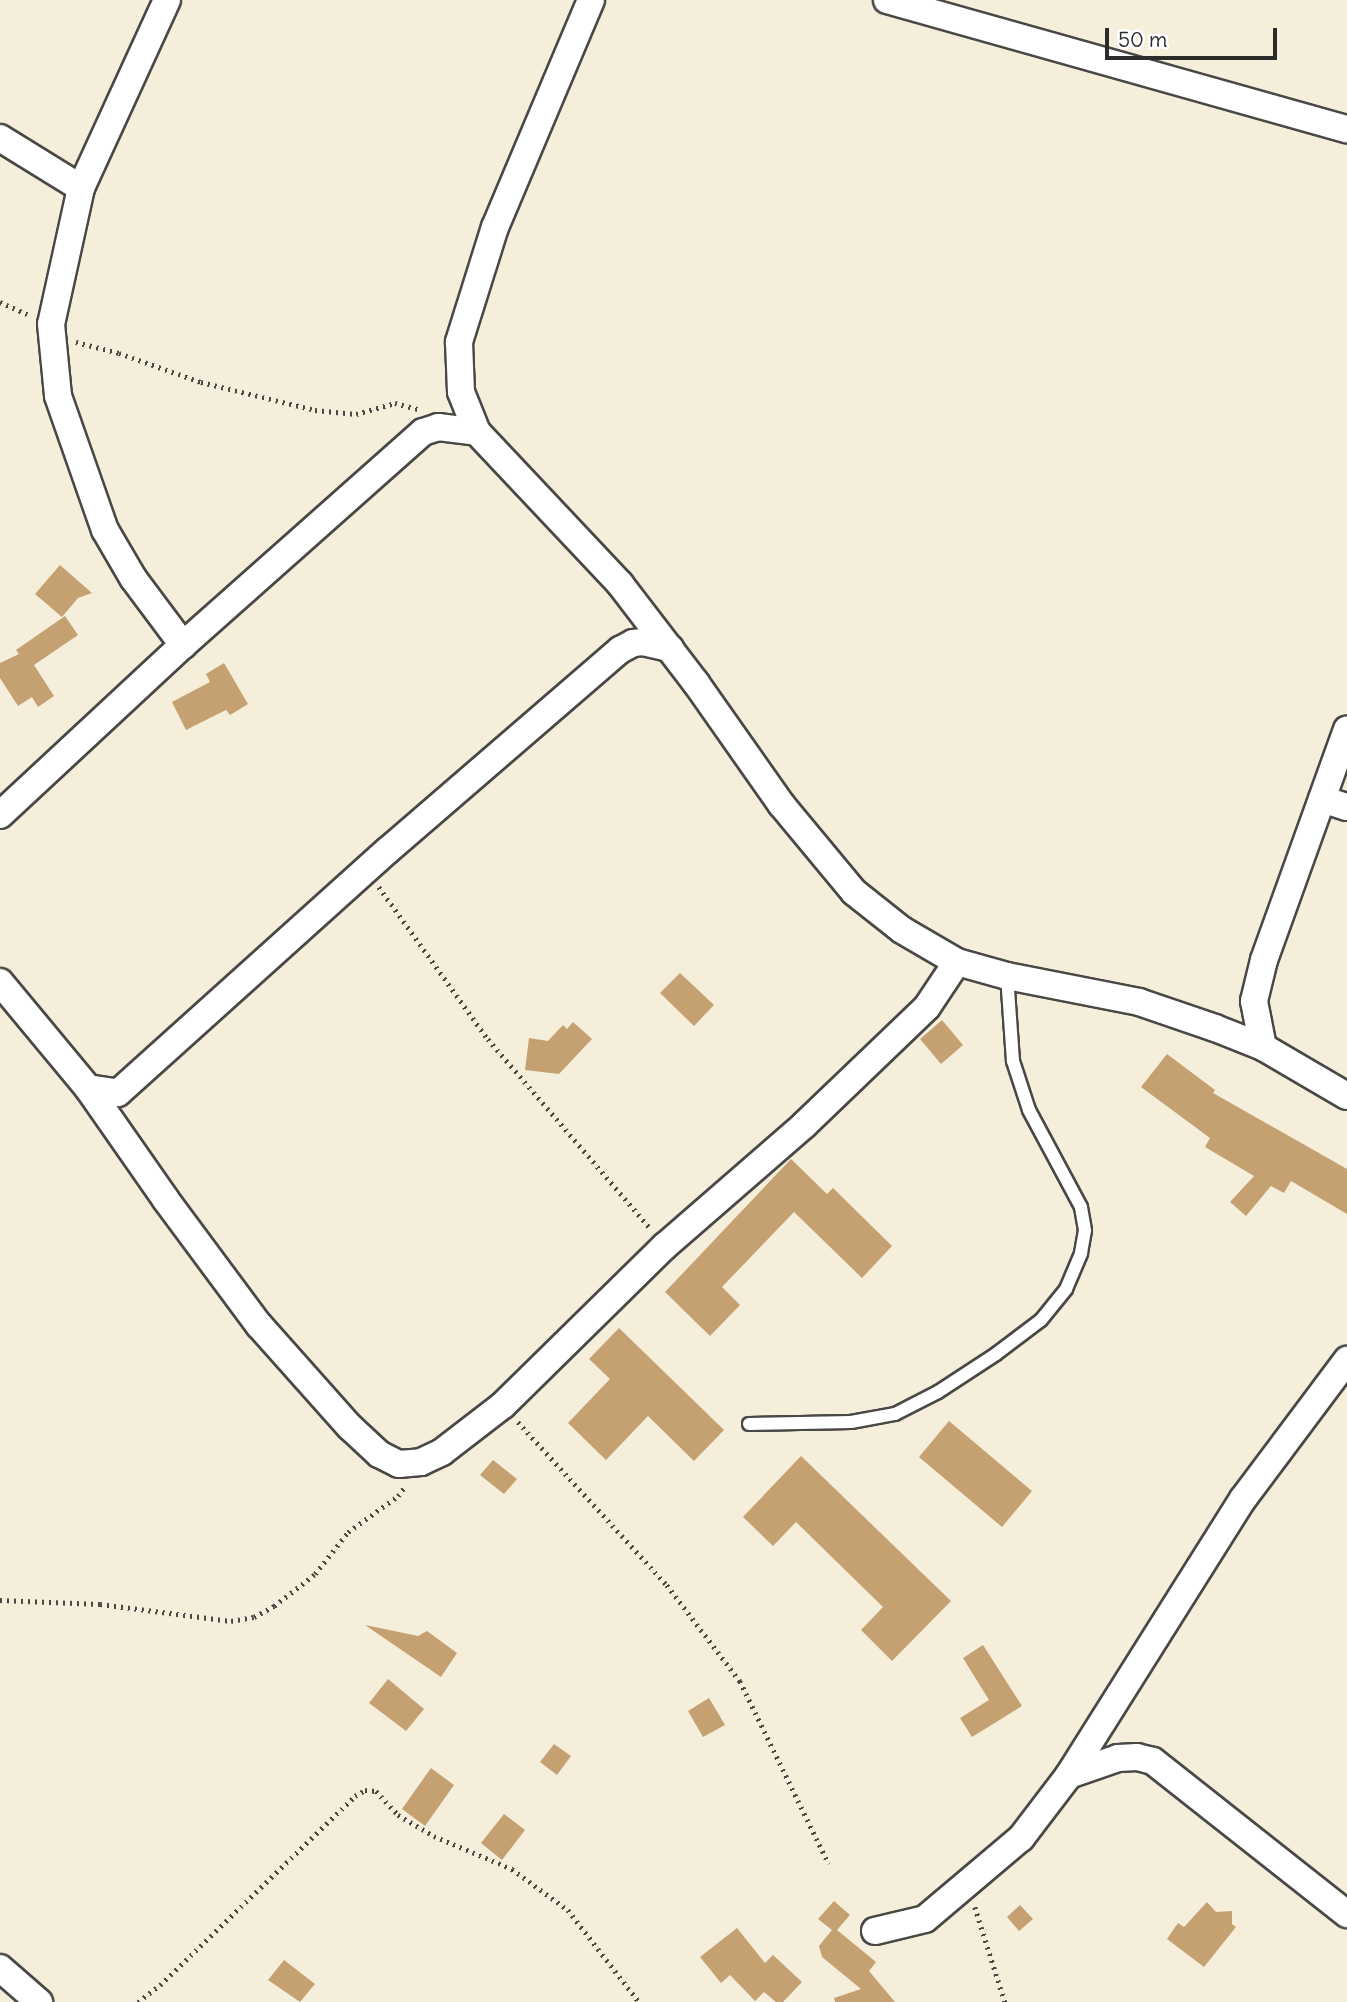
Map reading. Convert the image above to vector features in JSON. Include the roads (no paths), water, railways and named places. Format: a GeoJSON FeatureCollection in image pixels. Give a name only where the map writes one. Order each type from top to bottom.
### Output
{"type":"FeatureCollection","features":[{"type":"Feature","properties":{"kind":"street"},"geometry":{"type":"LineString","coordinates":[[167,0],[81,188],[51,324],[58,396],[105,530],[134,578],[183,645]]}},
{"type":"Feature","properties":{"kind":"street"},"geometry":{"type":"LineString","coordinates":[[591,0],[495,227],[459,342],[461,393],[468,431],[620,584],[782,804],[854,892],[902,930],[957,962],[1007,976],[1139,1002],[1215,1028],[1263,1047],[1347,1096]]}},
{"type":"Feature","properties":{"kind":"street"},"geometry":{"type":"LineString","coordinates":[[887,0],[1347,129]]}},
{"type":"Feature","properties":{"kind":"street"},"geometry":{"type":"LineString","coordinates":[[0,138],[81,188]]}},
{"type":"Feature","properties":{"kind":"street"},"geometry":{"type":"LineString","coordinates":[[0,815],[183,645],[423,432],[438,427],[468,431]]}},
{"type":"Feature","properties":{"kind":"street"},"geometry":{"type":"LineString","coordinates":[[88,1088],[118,1093],[367,869],[620,650],[633,643],[643,642],[670,649]]}},
{"type":"Feature","properties":{"kind":"street"},"geometry":{"type":"LineString","coordinates":[[1263,1047],[1254,1001],[1264,960],[1335,803],[1347,729]]}},
{"type":"Feature","properties":{"kind":"street"},"geometry":{"type":"LineString","coordinates":[[0,982],[88,1088],[166,1200],[260,1325],[341,1417],[379,1454],[400,1464],[421,1462],[442,1452],[503,1405],[665,1246],[804,1125],[928,1007],[957,962]]}},
{"type":"Feature","properties":{"kind":"street"},"geometry":{"type":"LineString","coordinates":[[1215,1028],[1254,1001]]}},
{"type":"Feature","properties":{"kind":"street"},"geometry":{"type":"LineString","coordinates":[[875,1931],[925,1919],[1021,1838],[1069,1774],[1243,1499],[1347,1360]]}},
{"type":"Feature","properties":{"kind":"street"},"geometry":{"type":"LineString","coordinates":[[1069,1774],[1118,1758],[1137,1757],[1153,1761],[1347,1914]]}},
{"type":"Feature","properties":{"kind":"street"},"geometry":{"type":"LineString","coordinates":[[0,1968],[39,2002]]}},
{"type":"Feature","properties":{"kind":"lane"},"geometry":{"type":"LineString","coordinates":[[749,1424],[851,1422],[895,1414],[938,1392],[996,1354],[1041,1320],[1066,1289],[1081,1253],[1084,1230],[1081,1207],[1029,1110],[1013,1061],[1007,976]]}}]}
